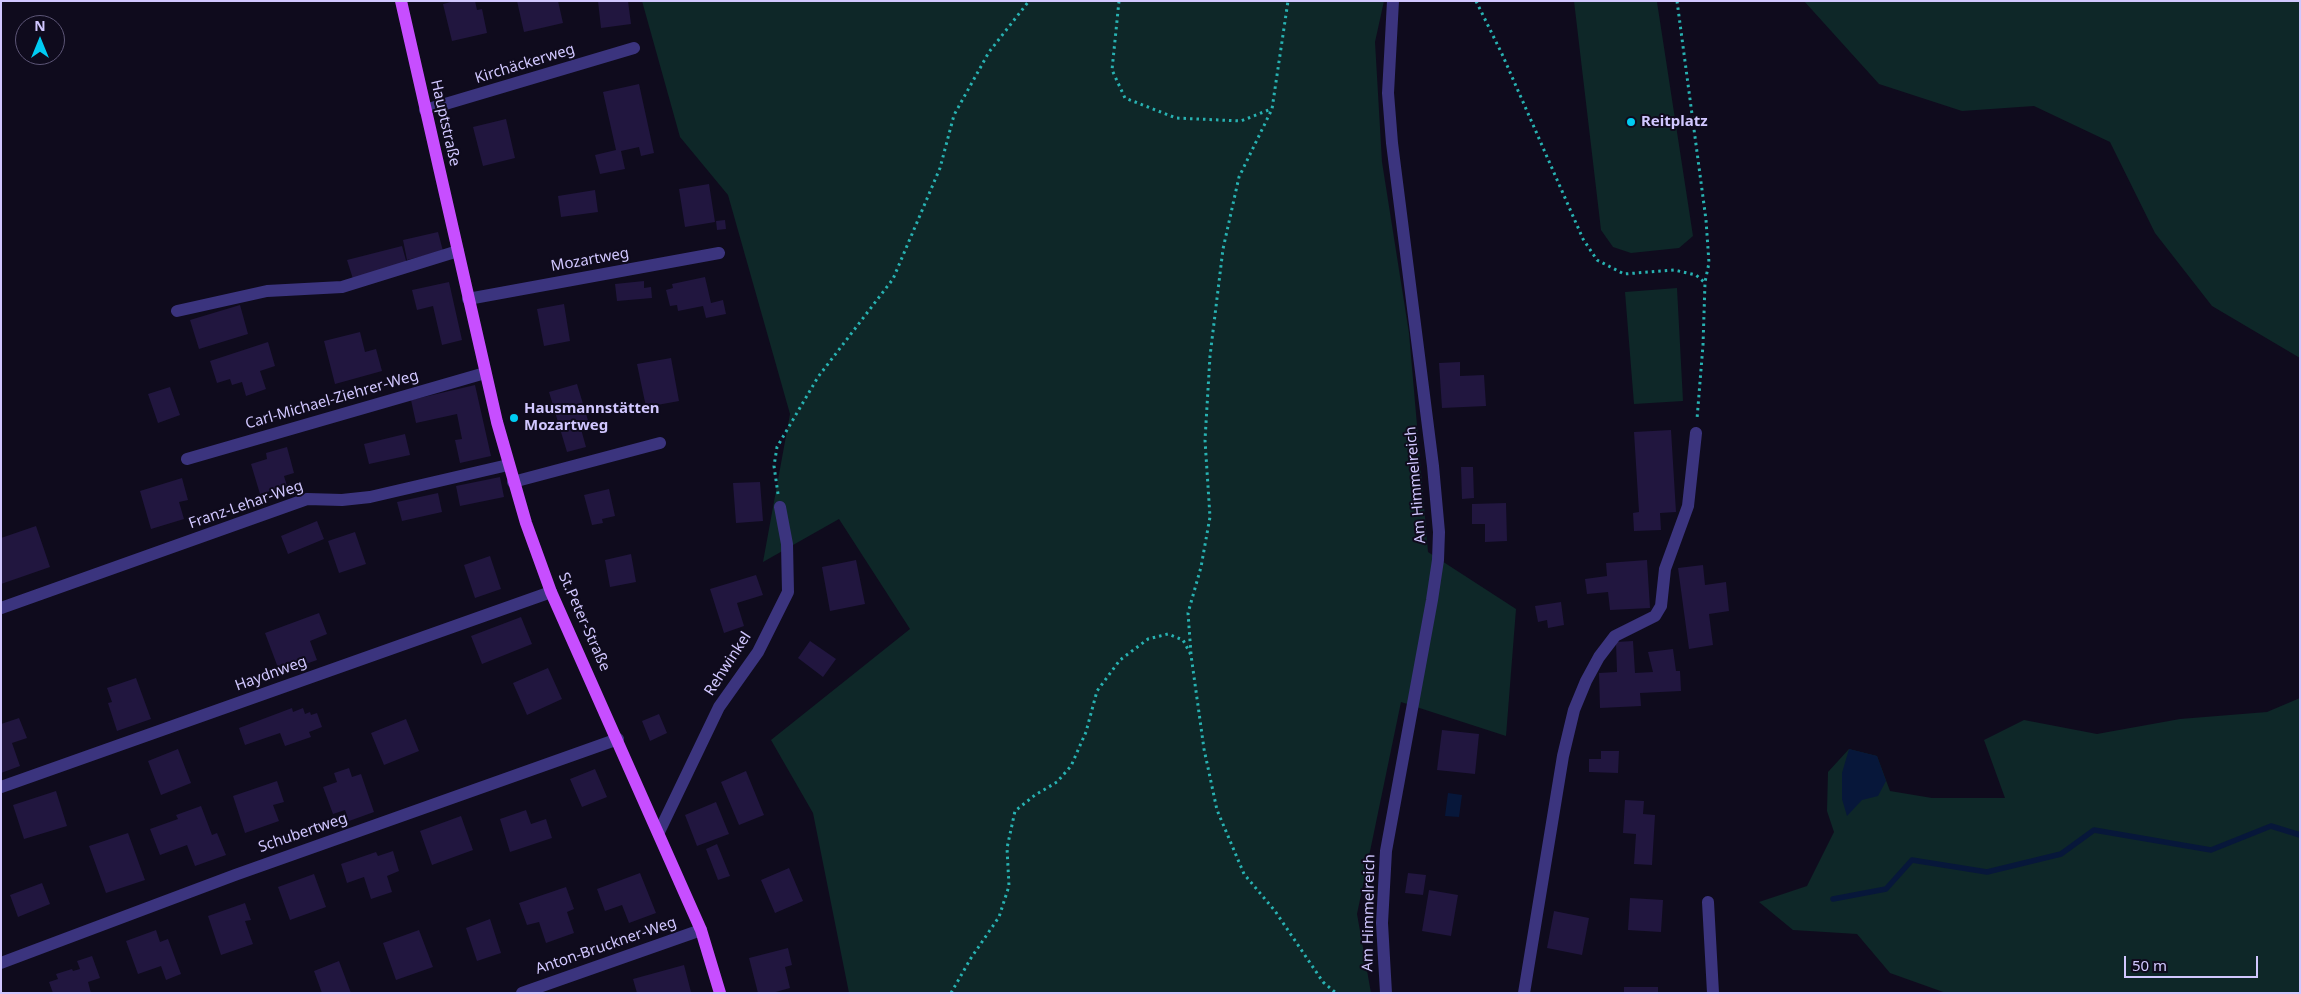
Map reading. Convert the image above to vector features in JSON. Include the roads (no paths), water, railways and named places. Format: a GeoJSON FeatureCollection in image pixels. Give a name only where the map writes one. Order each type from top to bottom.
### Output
{"type":"FeatureCollection","features":[{"type":"Feature","properties":{"kind":"main road","name":"Hauptstraße"},"geometry":{"type":"LineString","coordinates":[[401,1],[458,251]]}},
{"type":"Feature","properties":{"kind":"main road","name":"St.Peter-Straße"},"geometry":{"type":"LineString","coordinates":[[458,251],[485,373],[513,482],[552,592],[701,930],[720,993]]}},
{"type":"Feature","properties":{"kind":"street","name":"Am Himmelreich"},"geometry":{"type":"LineString","coordinates":[[1386,993],[1382,923],[1386,851],[1433,592],[1438,560],[1439,532],[1433,466],[1392,143],[1388,94],[1393,1]]}},
{"type":"Feature","properties":{"kind":"street","name":"Kirchäckerweg"},"geometry":{"type":"LineString","coordinates":[[425,110],[634,48]]}},
{"type":"Feature","properties":{"kind":"street"},"geometry":{"type":"LineString","coordinates":[[176,312],[267,291],[342,286],[458,251]]}},
{"type":"Feature","properties":{"kind":"street","name":"Mozartweg"},"geometry":{"type":"LineString","coordinates":[[468,299],[718,253]]}},
{"type":"Feature","properties":{"kind":"street","name":"Carl-Michael-Ziehrer-Weg"},"geometry":{"type":"LineString","coordinates":[[187,458],[485,373]]}},
{"type":"Feature","properties":{"kind":"street"},"geometry":{"type":"LineString","coordinates":[[1524,993],[1563,756],[1574,710],[1586,681],[1599,657],[1615,636],[1655,616],[1661,606],[1665,569],[1688,506],[1696,433]]}},
{"type":"Feature","properties":{"kind":"street"},"geometry":{"type":"LineString","coordinates":[[513,482],[660,443]]}},
{"type":"Feature","properties":{"kind":"street","name":"Franz-Lehar-Weg"},"geometry":{"type":"LineString","coordinates":[[1,608],[307,499],[342,500],[370,497],[508,465]]}},
{"type":"Feature","properties":{"kind":"street","name":"Rehwinkel"},"geometry":{"type":"LineString","coordinates":[[659,832],[719,707],[758,652],[788,592],[787,544],[780,507]]}},
{"type":"Feature","properties":{"kind":"street","name":"Haydnweg"},"geometry":{"type":"LineString","coordinates":[[1,787],[552,592]]}},
{"type":"Feature","properties":{"kind":"street","name":"Schubertweg"},"geometry":{"type":"LineString","coordinates":[[1,963],[235,875],[618,739]]}},
{"type":"Feature","properties":{"kind":"street"},"geometry":{"type":"LineString","coordinates":[[1708,902],[1712,993]]}},
{"type":"Feature","properties":{"kind":"street","name":"Anton-Bruckner-Weg"},"geometry":{"type":"LineString","coordinates":[[522,993],[701,930]]}},
{"type":"Feature","properties":{"kind":"water"},"geometry":{"type":"Polygon","coordinates":[[[1849,749],[1877,756],[1886,781],[1878,796],[1862,800],[1847,816],[1842,799],[1842,773],[1849,749]]]}},
{"type":"Feature","properties":{"kind":"water"},"geometry":{"type":"Polygon","coordinates":[[[1448,793],[1462,795],[1459,817],[1445,816],[1448,793]]]}},
{"type":"Feature","properties":{"kind":"waterway"},"geometry":{"type":"LineString","coordinates":[[1833,899],[1886,889],[1912,860],[1987,872],[2061,854],[2094,830],[2211,850],[2271,826],[2300,835]]}},
{"type":"Feature","properties":{"kind":"place","name":"Reitplatz"},"geometry":{"type":"Point","coordinates":[1631,122]}},
{"type":"Feature","properties":{"kind":"place","name":"Hausmannstätten Mozartweg"},"geometry":{"type":"Point","coordinates":[514,418]}}]}
